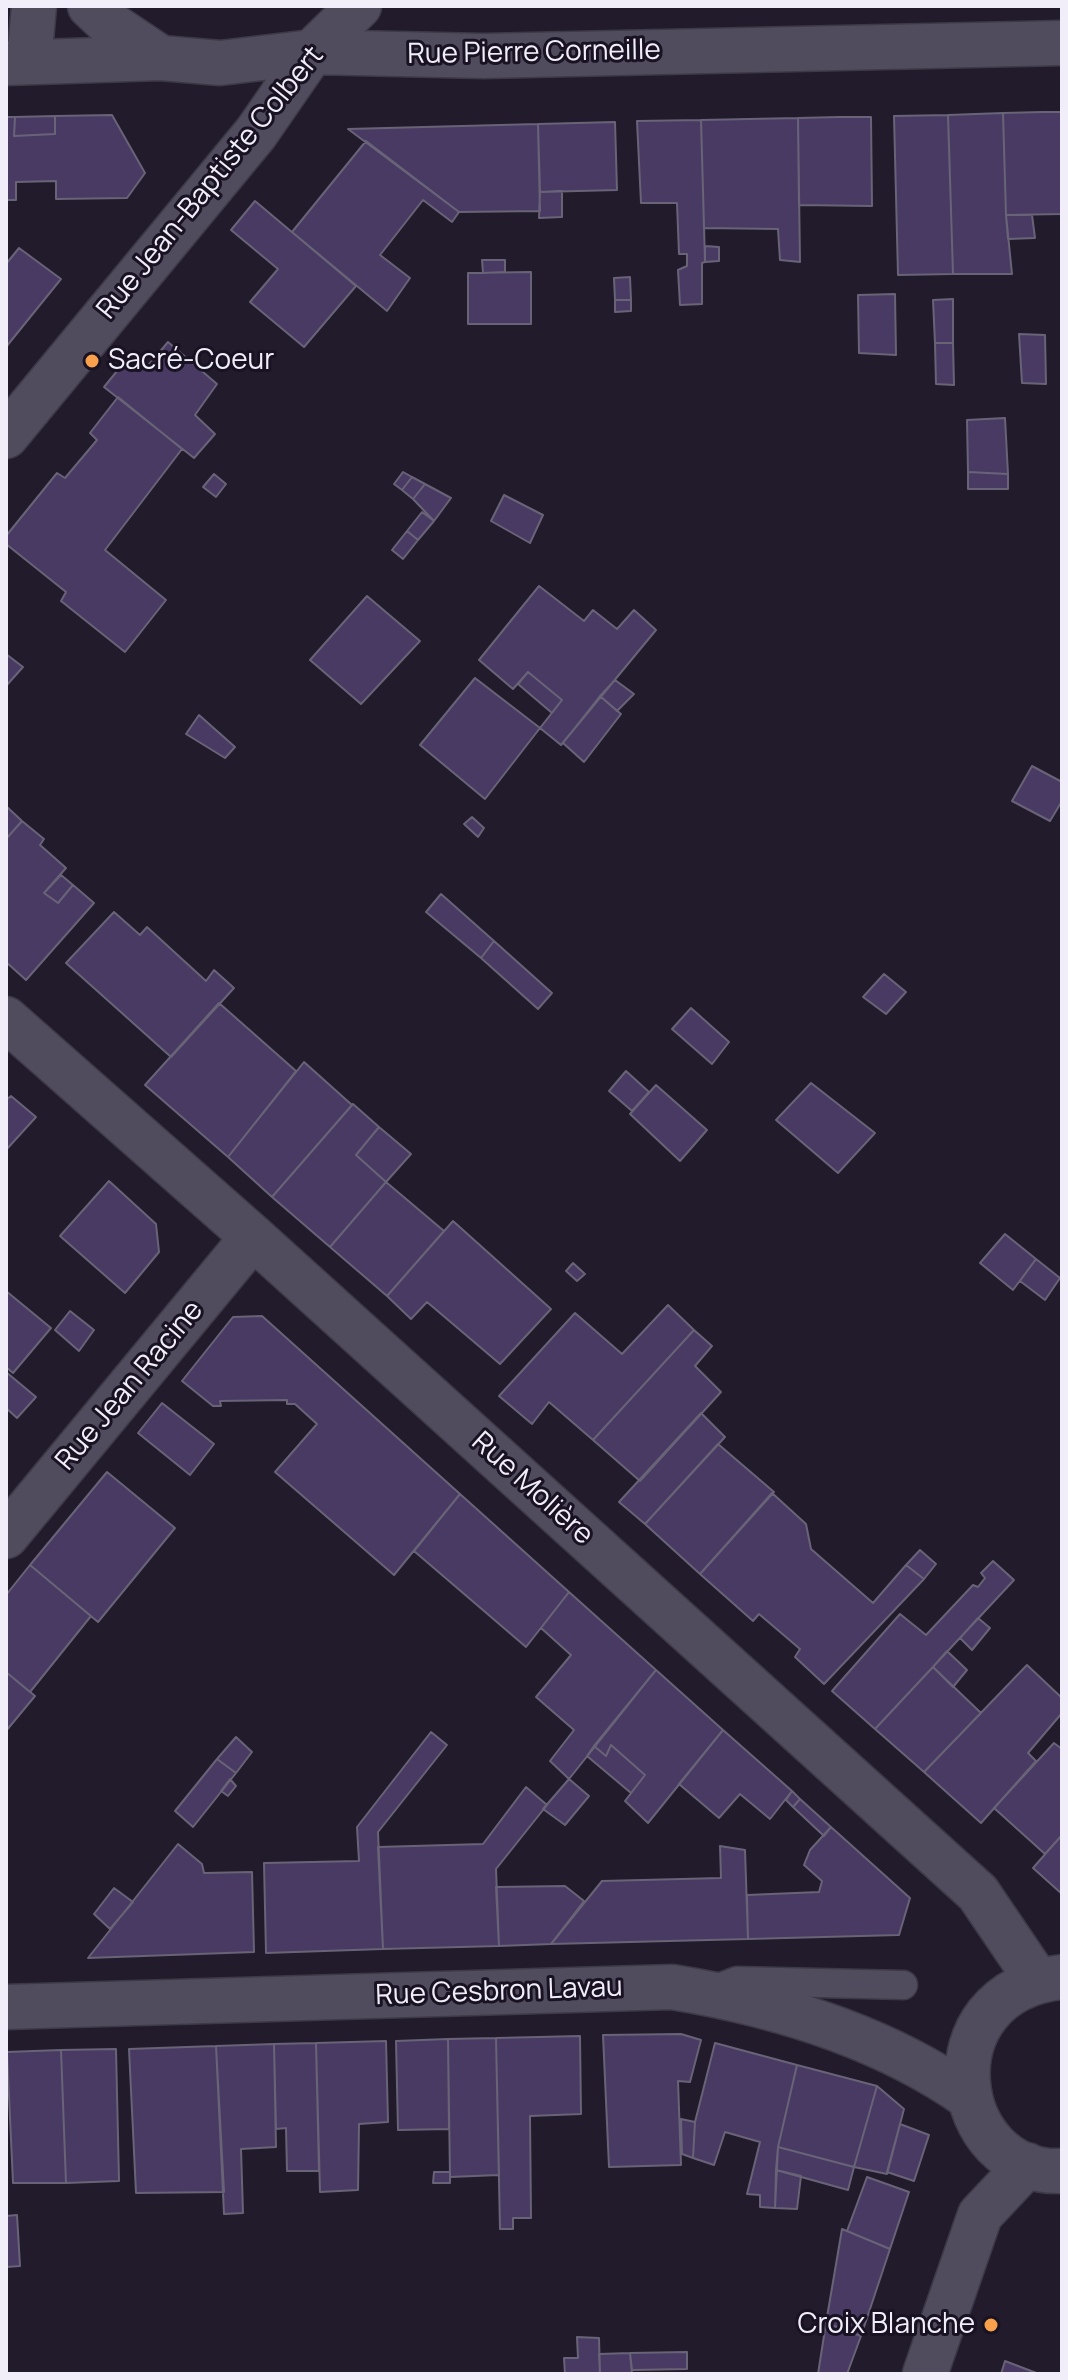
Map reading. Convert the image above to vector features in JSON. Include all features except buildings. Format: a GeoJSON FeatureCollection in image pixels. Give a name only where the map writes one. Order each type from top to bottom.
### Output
{"type":"FeatureCollection","features":[{"type":"Feature","properties":{"kind":"street"},"geometry":{"type":"LineString","coordinates":[[18,63],[34,6]]}},
{"type":"Feature","properties":{"kind":"street"},"geometry":{"type":"LineString","coordinates":[[90,6],[107,22],[161,58]]}},
{"type":"Feature","properties":{"kind":"street","name":"Rue Jean-Baptiste Colbert"},"geometry":{"type":"LineString","coordinates":[[6,436],[256,133],[312,52],[359,6]]}},
{"type":"Feature","properties":{"kind":"street","name":"Rue Pierre Corneille"},"geometry":{"type":"LineString","coordinates":[[18,63],[161,58],[220,63],[312,52],[484,56],[1062,43]]}},
{"type":"Feature","properties":{"kind":"street","name":"Rue Molière"},"geometry":{"type":"LineString","coordinates":[[6,1019],[253,1237],[978,1893],[1050,1978]]}},
{"type":"Feature","properties":{"kind":"street","name":"Rue Jean Racine"},"geometry":{"type":"LineString","coordinates":[[6,1536],[253,1237]]}},
{"type":"Feature","properties":{"kind":"street"},"geometry":{"type":"LineString","coordinates":[[925,2374],[980,2215],[1044,2168],[1000,2148],[980,2125],[969,2097],[966,2066],[975,2035],[989,2011],[1011,1992],[1050,1978]]}},
{"type":"Feature","properties":{"kind":"street","name":"Rue Cesbron Lavau"},"geometry":{"type":"LineString","coordinates":[[6,2007],[672,1987],[747,2000],[899,2053],[969,2097]]}},
{"type":"Feature","properties":{"kind":"lane"},"geometry":{"type":"LineString","coordinates":[[707,1993],[737,1981],[903,1985]]}},
{"type":"Feature","properties":{"kind":"place","name":"Sacré-Coeur"},"geometry":{"type":"Point","coordinates":[92,361]}},
{"type":"Feature","properties":{"kind":"place","name":"Croix Blanche"},"geometry":{"type":"Point","coordinates":[991,2325]}}]}
